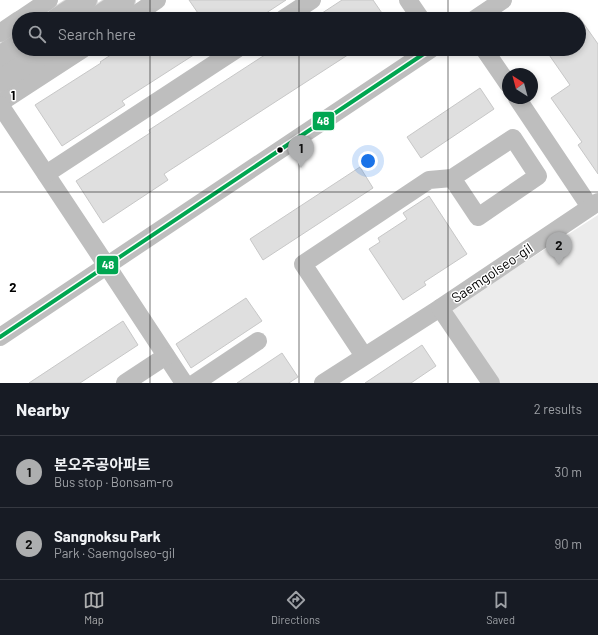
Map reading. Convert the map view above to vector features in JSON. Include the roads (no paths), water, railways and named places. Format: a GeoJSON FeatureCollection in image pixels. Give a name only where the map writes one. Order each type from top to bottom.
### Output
{"type":"FeatureCollection","features":[{"type":"Feature","properties":{"kind":"main road"},"geometry":{"type":"LineString","coordinates":[[68,12],[86,0]]}},
{"type":"Feature","properties":{"kind":"main road"},"geometry":{"type":"LineString","coordinates":[[106,12],[124,0]]}},
{"type":"Feature","properties":{"kind":"main road"},"geometry":{"type":"LineString","coordinates":[[0,57],[12,49]]}},
{"type":"Feature","properties":{"kind":"main road"},"geometry":{"type":"LineString","coordinates":[[0,81],[38,56]]}},
{"type":"Feature","properties":{"kind":"street"},"geometry":{"type":"LineString","coordinates":[[32,12],[49,0]]}},
{"type":"Feature","properties":{"kind":"street"},"geometry":{"type":"LineString","coordinates":[[140,12],[158,0]]}},
{"type":"Feature","properties":{"kind":"street"},"geometry":{"type":"LineString","coordinates":[[294,12],[312,0]]}},
{"type":"Feature","properties":{"kind":"street"},"geometry":{"type":"LineString","coordinates":[[408,0],[416,12]]}},
{"type":"Feature","properties":{"kind":"street"},"geometry":{"type":"LineString","coordinates":[[485,12],[503,0]]}},
{"type":"Feature","properties":{"kind":"street"},"geometry":{"type":"LineString","coordinates":[[0,33],[12,25]]}},
{"type":"Feature","properties":{"kind":"street"},"geometry":{"type":"LineString","coordinates":[[72,56],[0,104],[184,383]]}},
{"type":"Feature","properties":{"kind":"street"},"geometry":{"type":"LineString","coordinates":[[46,174],[226,56]]}},
{"type":"Feature","properties":{"kind":"street"},"geometry":{"type":"LineString","coordinates":[[0,337],[421,56]]}},
{"type":"Feature","properties":{"kind":"street"},"geometry":{"type":"LineString","coordinates":[[489,56],[502,75]]}},
{"type":"Feature","properties":{"kind":"street","name":"Saemgolseo-gil"},"geometry":{"type":"LineString","coordinates":[[491,383],[440,308],[594,204],[521,104]]}},
{"type":"Feature","properties":{"kind":"street"},"geometry":{"type":"LineString","coordinates":[[364,356],[303,264],[429,180],[452,178],[513,138],[538,176],[478,217],[452,178]]}},
{"type":"Feature","properties":{"kind":"street"},"geometry":{"type":"LineString","coordinates":[[323,383],[440,308]]}},
{"type":"Feature","properties":{"kind":"street"},"geometry":{"type":"LineString","coordinates":[[195,383],[258,341]]}},
{"type":"Feature","properties":{"kind":"street"},"geometry":{"type":"LineString","coordinates":[[125,383],[166,356]]}},
{"type":"Feature","properties":{"kind":"place","name":"본오주공아파트"},"geometry":{"type":"Point","coordinates":[301,168]}},
{"type":"Feature","properties":{"kind":"place","name":"Sangnoksu Park"},"geometry":{"type":"Point","coordinates":[559,265]}}]}
